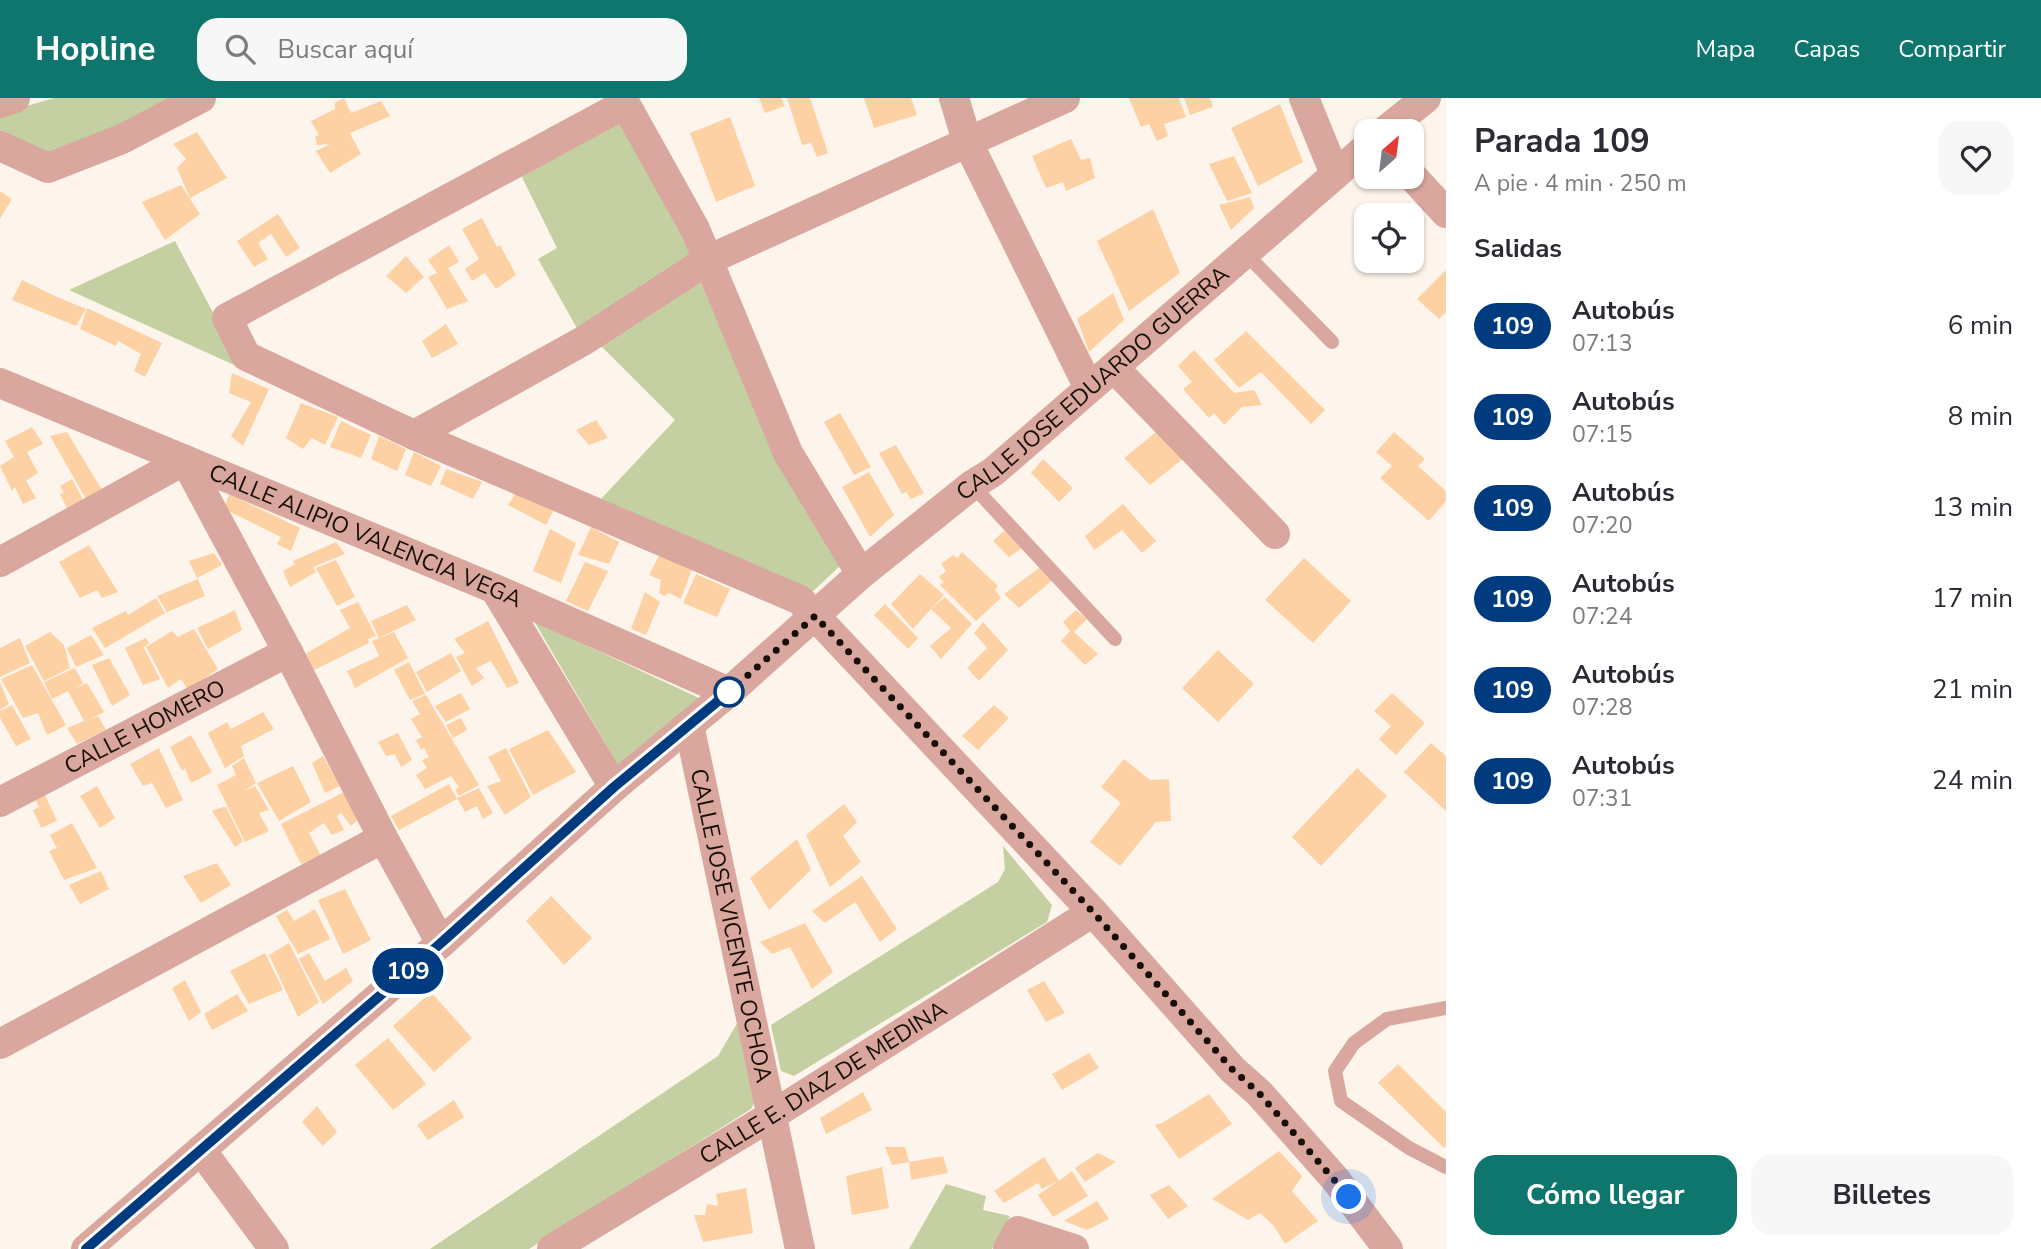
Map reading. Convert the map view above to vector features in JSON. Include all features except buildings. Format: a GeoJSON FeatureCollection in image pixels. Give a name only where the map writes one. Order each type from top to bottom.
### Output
{"type":"FeatureCollection","features":[{"type":"Feature","properties":{"kind":"street"},"geometry":{"type":"LineString","coordinates":[[0,103],[15,98]]}},
{"type":"Feature","properties":{"kind":"street"},"geometry":{"type":"LineString","coordinates":[[0,146],[48,168],[122,139],[201,98]]}},
{"type":"Feature","properties":{"kind":"street"},"geometry":{"type":"LineString","coordinates":[[954,98],[967,141],[1089,388]]}},
{"type":"Feature","properties":{"kind":"street"},"geometry":{"type":"LineString","coordinates":[[414,435],[583,341],[708,260],[1065,98]]}},
{"type":"Feature","properties":{"kind":"street"},"geometry":{"type":"LineString","coordinates":[[1304,98],[1335,174]]}},
{"type":"Feature","properties":{"kind":"street"},"geometry":{"type":"LineString","coordinates":[[1400,119],[1426,98]]}},
{"type":"Feature","properties":{"kind":"street"},"geometry":{"type":"LineString","coordinates":[[861,574],[788,453],[695,229],[623,101],[227,318],[246,356],[414,435],[800,600],[1093,912],[1233,1070],[1259,1093],[1336,1180],[1388,1249]]}},
{"type":"Feature","properties":{"kind":"street","name":"CALLE JOSE EDUARDO GUERRA"},"geometry":{"type":"LineString","coordinates":[[729,692],[861,574],[972,485],[993,472],[1354,158]]}},
{"type":"Feature","properties":{"kind":"street"},"geometry":{"type":"LineString","coordinates":[[1424,189],[1446,213]]}},
{"type":"Feature","properties":{"kind":"street"},"geometry":{"type":"LineString","coordinates":[[1114,368],[1275,534]]}},
{"type":"Feature","properties":{"kind":"street","name":"CALLE ALIPIO VALENCIA VEGA"},"geometry":{"type":"LineString","coordinates":[[0,383],[495,589],[729,692]]}},
{"type":"Feature","properties":{"kind":"street"},"geometry":{"type":"LineString","coordinates":[[0,562],[185,460],[441,943]]}},
{"type":"Feature","properties":{"kind":"street"},"geometry":{"type":"LineString","coordinates":[[495,589],[614,787]]}},
{"type":"Feature","properties":{"kind":"street","name":"CALLE HOMERO"},"geometry":{"type":"LineString","coordinates":[[0,802],[288,652]]}},
{"type":"Feature","properties":{"kind":"street"},"geometry":{"type":"LineString","coordinates":[[86,1249],[441,943],[614,787],[729,692]]}},
{"type":"Feature","properties":{"kind":"street","name":"CALLE JOSE VICENTE OCHOA"},"geometry":{"type":"LineString","coordinates":[[689,725],[800,1249]]}},
{"type":"Feature","properties":{"kind":"street"},"geometry":{"type":"LineString","coordinates":[[0,1044],[383,838]]}},
{"type":"Feature","properties":{"kind":"street","name":"CALLE E. DIAZ DE MEDINA"},"geometry":{"type":"LineString","coordinates":[[552,1249],[771,1116],[1093,912]]}},
{"type":"Feature","properties":{"kind":"street"},"geometry":{"type":"LineString","coordinates":[[201,1150],[274,1249]]}},
{"type":"Feature","properties":{"kind":"street"},"geometry":{"type":"LineString","coordinates":[[1008,1249],[1018,1231],[1074,1249]]}},
{"type":"Feature","properties":{"kind":"lane"},"geometry":{"type":"LineString","coordinates":[[1245,253],[1332,342]]}},
{"type":"Feature","properties":{"kind":"lane"},"geometry":{"type":"LineString","coordinates":[[972,485],[1115,639]]}},
{"type":"Feature","properties":{"kind":"lane"},"geometry":{"type":"LineString","coordinates":[[1446,1008],[1387,1019],[1354,1043],[1335,1071],[1340,1101],[1409,1148],[1446,1167]]}},
{"type":"Feature","properties":{"kind":"green space"},"geometry":{"type":"Polygon","coordinates":[[[54,98],[182,98],[45,156],[0,139],[0,114],[54,98]]]}},
{"type":"Feature","properties":{"kind":"green space"},"geometry":{"type":"Polygon","coordinates":[[[621,113],[695,259],[578,330],[538,259],[557,248],[518,169],[621,113]]]}},
{"type":"Feature","properties":{"kind":"green space"},"geometry":{"type":"Polygon","coordinates":[[[175,241],[243,369],[69,290],[175,241]]]}},
{"type":"Feature","properties":{"kind":"green space"},"geometry":{"type":"Polygon","coordinates":[[[698,276],[772,443],[840,566],[810,594],[601,499],[675,420],[598,343],[698,276]]]}},
{"type":"Feature","properties":{"kind":"green space"},"geometry":{"type":"Polygon","coordinates":[[[534,621],[699,698],[618,765],[534,621]]]}},
{"type":"Feature","properties":{"kind":"green space"},"geometry":{"type":"Polygon","coordinates":[[[1003,846],[1052,905],[1047,922],[794,1076],[781,1071],[771,1025],[998,882],[1005,869],[1003,846]]]}},
{"type":"Feature","properties":{"kind":"green space"},"geometry":{"type":"Polygon","coordinates":[[[739,1020],[760,1092],[751,1109],[529,1249],[430,1249],[718,1056],[739,1020]]]}},
{"type":"Feature","properties":{"kind":"green space"},"geometry":{"type":"Polygon","coordinates":[[[946,1184],[986,1196],[983,1210],[1010,1216],[992,1249],[909,1249],[946,1184]]]}},
{"type":"Feature","properties":{"kind":"bus line","name":"109"},"geometry":{"type":"LineString","coordinates":[[86,1249],[441,943],[614,787],[729,692]]}},
{"type":"Feature","properties":{"kind":"route"},"geometry":{"type":"LineString","coordinates":[[729,692],[815,616],[1093,912],[1233,1070],[1259,1093],[1349,1197]]}}]}
